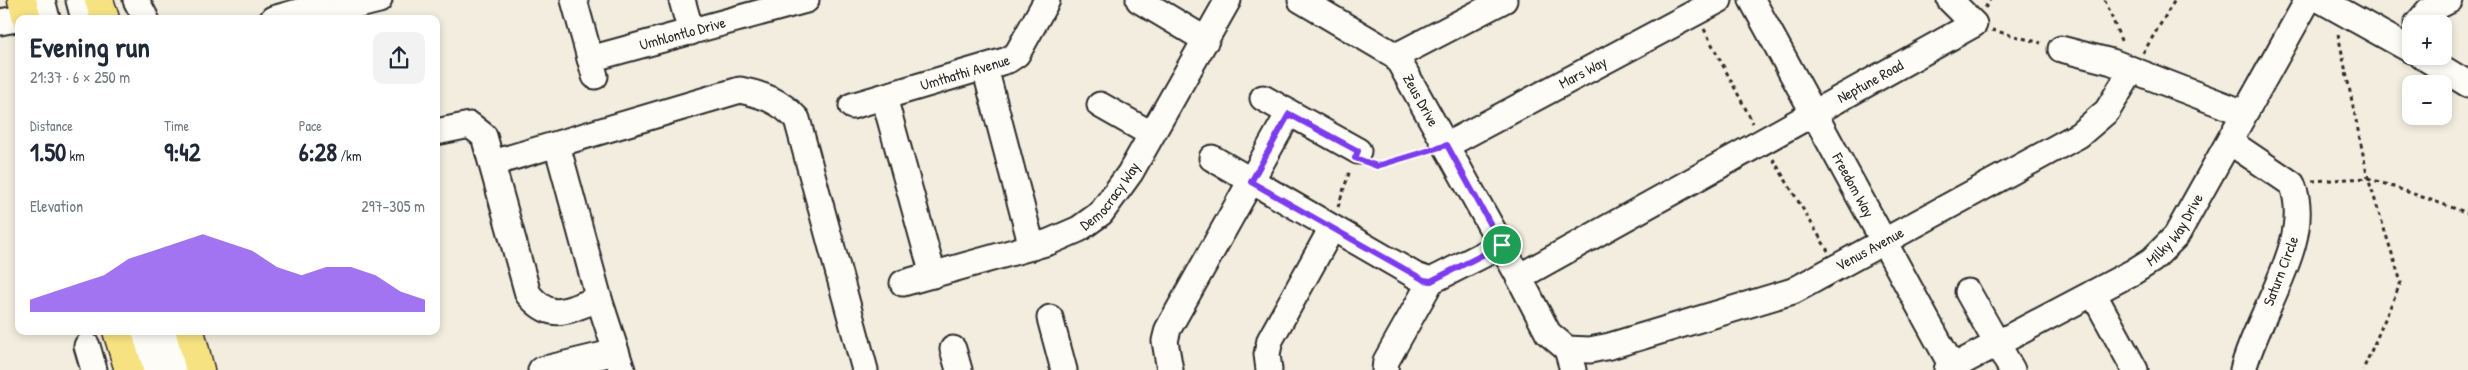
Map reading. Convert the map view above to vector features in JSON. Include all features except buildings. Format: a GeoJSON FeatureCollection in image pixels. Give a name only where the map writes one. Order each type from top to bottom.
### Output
{"type":"FeatureCollection","features":[{"type":"Feature","properties":{"kind":"main road"},"geometry":{"type":"LineString","coordinates":[[99,0],[104,15]]}},
{"type":"Feature","properties":{"kind":"main road"},"geometry":{"type":"LineString","coordinates":[[118,335],[129,370]]}},
{"type":"Feature","properties":{"kind":"main road"},"geometry":{"type":"LineString","coordinates":[[191,335],[200,370]]}},
{"type":"Feature","properties":{"kind":"street"},"geometry":{"type":"LineString","coordinates":[[79,0],[83,15]]}},
{"type":"Feature","properties":{"kind":"street"},"geometry":{"type":"LineString","coordinates":[[136,0],[144,15]]}},
{"type":"Feature","properties":{"kind":"street"},"geometry":{"type":"LineString","coordinates":[[287,15],[343,0]]}},
{"type":"Feature","properties":{"kind":"street"},"geometry":{"type":"LineString","coordinates":[[319,15],[379,0]]}},
{"type":"Feature","properties":{"kind":"street","name":"Umhlontlo Drive"},"geometry":{"type":"LineString","coordinates":[[574,0],[592,68],[690,32],[794,2]]}},
{"type":"Feature","properties":{"kind":"street"},"geometry":{"type":"LineString","coordinates":[[682,0],[690,32]]}},
{"type":"Feature","properties":{"kind":"street","name":"Umthathi Avenue"},"geometry":{"type":"LineString","coordinates":[[852,106],[1008,60],[1017,54],[1047,0]]}},
{"type":"Feature","properties":{"kind":"street"},"geometry":{"type":"LineString","coordinates":[[1139,0],[1206,40]]}},
{"type":"Feature","properties":{"kind":"street","name":"Democracy Way"},"geometry":{"type":"LineString","coordinates":[[903,283],[1032,247],[1080,229],[1101,213],[1130,172],[1228,0]]}},
{"type":"Feature","properties":{"kind":"street","name":"Zeus Drive"},"geometry":{"type":"LineString","coordinates":[[1301,0],[1396,56],[1502,245],[1548,333],[1570,360]]}},
{"type":"Feature","properties":{"kind":"street"},"geometry":{"type":"LineString","coordinates":[[1396,56],[1504,0]]}},
{"type":"Feature","properties":{"kind":"street","name":"Mars Way"},"geometry":{"type":"LineString","coordinates":[[1447,145],[1720,0]]}},
{"type":"Feature","properties":{"kind":"street","name":"Freedom Way"},"geometry":{"type":"LineString","coordinates":[[1752,0],[1813,114],[1885,241],[1951,369]]}},
{"type":"Feature","properties":{"kind":"street"},"geometry":{"type":"LineString","coordinates":[[1950,0],[1974,24]]}},
{"type":"Feature","properties":{"kind":"street","name":"Milky Way Drive"},"geometry":{"type":"LineString","coordinates":[[1951,369],[2152,260],[2167,246],[2230,142],[2244,113],[2308,0]]}},
{"type":"Feature","properties":{"kind":"street"},"geometry":{"type":"LineString","coordinates":[[2425,15],[2428,11],[2450,0]]}},
{"type":"Feature","properties":{"kind":"street"},"geometry":{"type":"LineString","coordinates":[[2327,3],[2402,42]]}},
{"type":"Feature","properties":{"kind":"street"},"geometry":{"type":"LineString","coordinates":[[21,15],[33,11]]}},
{"type":"Feature","properties":{"kind":"street"},"geometry":{"type":"LineString","coordinates":[[0,22],[15,17]]}},
{"type":"Feature","properties":{"kind":"street","name":"Neptune Road"},"geometry":{"type":"LineString","coordinates":[[1519,276],[1974,24]]}},
{"type":"Feature","properties":{"kind":"street"},"geometry":{"type":"LineString","coordinates":[[2061,49],[2132,70],[2244,113]]}},
{"type":"Feature","properties":{"kind":"street"},"geometry":{"type":"LineString","coordinates":[[2439,65],[2468,84]]}},
{"type":"Feature","properties":{"kind":"street"},"geometry":{"type":"LineString","coordinates":[[985,68],[1032,247]]}},
{"type":"Feature","properties":{"kind":"street","name":"Venus Avenue"},"geometry":{"type":"LineString","coordinates":[[1570,360],[1590,350],[1610,346],[1780,296],[2079,135],[2106,111],[2132,70]]}},
{"type":"Feature","properties":{"kind":"street"},"geometry":{"type":"LineString","coordinates":[[493,163],[740,90],[763,95],[784,105],[797,119],[865,370]]}},
{"type":"Feature","properties":{"kind":"street"},"geometry":{"type":"LineString","coordinates":[[884,97],[933,275]]}},
{"type":"Feature","properties":{"kind":"street"},"geometry":{"type":"LineString","coordinates":[[1263,98],[1356,154]]}},
{"type":"Feature","properties":{"kind":"street"},"geometry":{"type":"LineString","coordinates":[[1100,105],[1152,134]]}},
{"type":"Feature","properties":{"kind":"street"},"geometry":{"type":"LineString","coordinates":[[1170,370],[1165,341],[1168,329],[1289,114]]}},
{"type":"Feature","properties":{"kind":"street"},"geometry":{"type":"LineString","coordinates":[[440,131],[470,125],[484,136],[528,294],[547,312],[556,313],[599,300]]}},
{"type":"Feature","properties":{"kind":"street"},"geometry":{"type":"LineString","coordinates":[[2230,142],[2284,177],[2292,184],[2296,194]]}},
{"type":"Feature","properties":{"kind":"street"},"geometry":{"type":"LineString","coordinates":[[541,370],[619,361],[599,300],[557,145]]}},
{"type":"Feature","properties":{"kind":"street"},"geometry":{"type":"LineString","coordinates":[[1212,158],[1424,280],[1431,281]]}},
{"type":"Feature","properties":{"kind":"street","name":"Saturn Circle"},"geometry":{"type":"LineString","coordinates":[[2243,370],[2249,349],[2292,250],[2298,215],[2296,194]]}},
{"type":"Feature","properties":{"kind":"street"},"geometry":{"type":"LineString","coordinates":[[1268,370],[1267,354],[1270,340],[1332,228]]}},
{"type":"Feature","properties":{"kind":"street"},"geometry":{"type":"LineString","coordinates":[[1385,370],[1386,360],[1431,281],[1502,245]]}},
{"type":"Feature","properties":{"kind":"street"},"geometry":{"type":"LineString","coordinates":[[1968,292],[2012,370]]}},
{"type":"Feature","properties":{"kind":"street"},"geometry":{"type":"LineString","coordinates":[[2093,293],[2135,370]]}},
{"type":"Feature","properties":{"kind":"street"},"geometry":{"type":"LineString","coordinates":[[1050,318],[1064,370]]}},
{"type":"Feature","properties":{"kind":"street"},"geometry":{"type":"LineString","coordinates":[[142,335],[152,370]]}},
{"type":"Feature","properties":{"kind":"street"},"geometry":{"type":"LineString","coordinates":[[165,335],[174,370]]}},
{"type":"Feature","properties":{"kind":"path"},"geometry":{"type":"LineString","coordinates":[[2105,0],[2132,70]]}},
{"type":"Feature","properties":{"kind":"path"},"geometry":{"type":"LineString","coordinates":[[2132,70],[2175,0]]}},
{"type":"Feature","properties":{"kind":"path"},"geometry":{"type":"LineString","coordinates":[[2327,3],[2368,178],[2402,282],[2363,370]]}},
{"type":"Feature","properties":{"kind":"path"},"geometry":{"type":"LineString","coordinates":[[1974,24],[2061,49]]}},
{"type":"Feature","properties":{"kind":"path"},"geometry":{"type":"LineString","coordinates":[[1332,228],[1356,154],[1377,166],[1447,145]]}},
{"type":"Feature","properties":{"kind":"path"},"geometry":{"type":"LineString","coordinates":[[2296,194],[2313,181],[2368,178],[2468,213]]}},
{"type":"Feature","properties":{"kind":"route"},"geometry":{"type":"LineString","coordinates":[[1289,114],[1358,151],[1355,158],[1377,166],[1447,145],[1502,245],[1431,281],[1424,280],[1251,182],[1289,114]]}}]}
